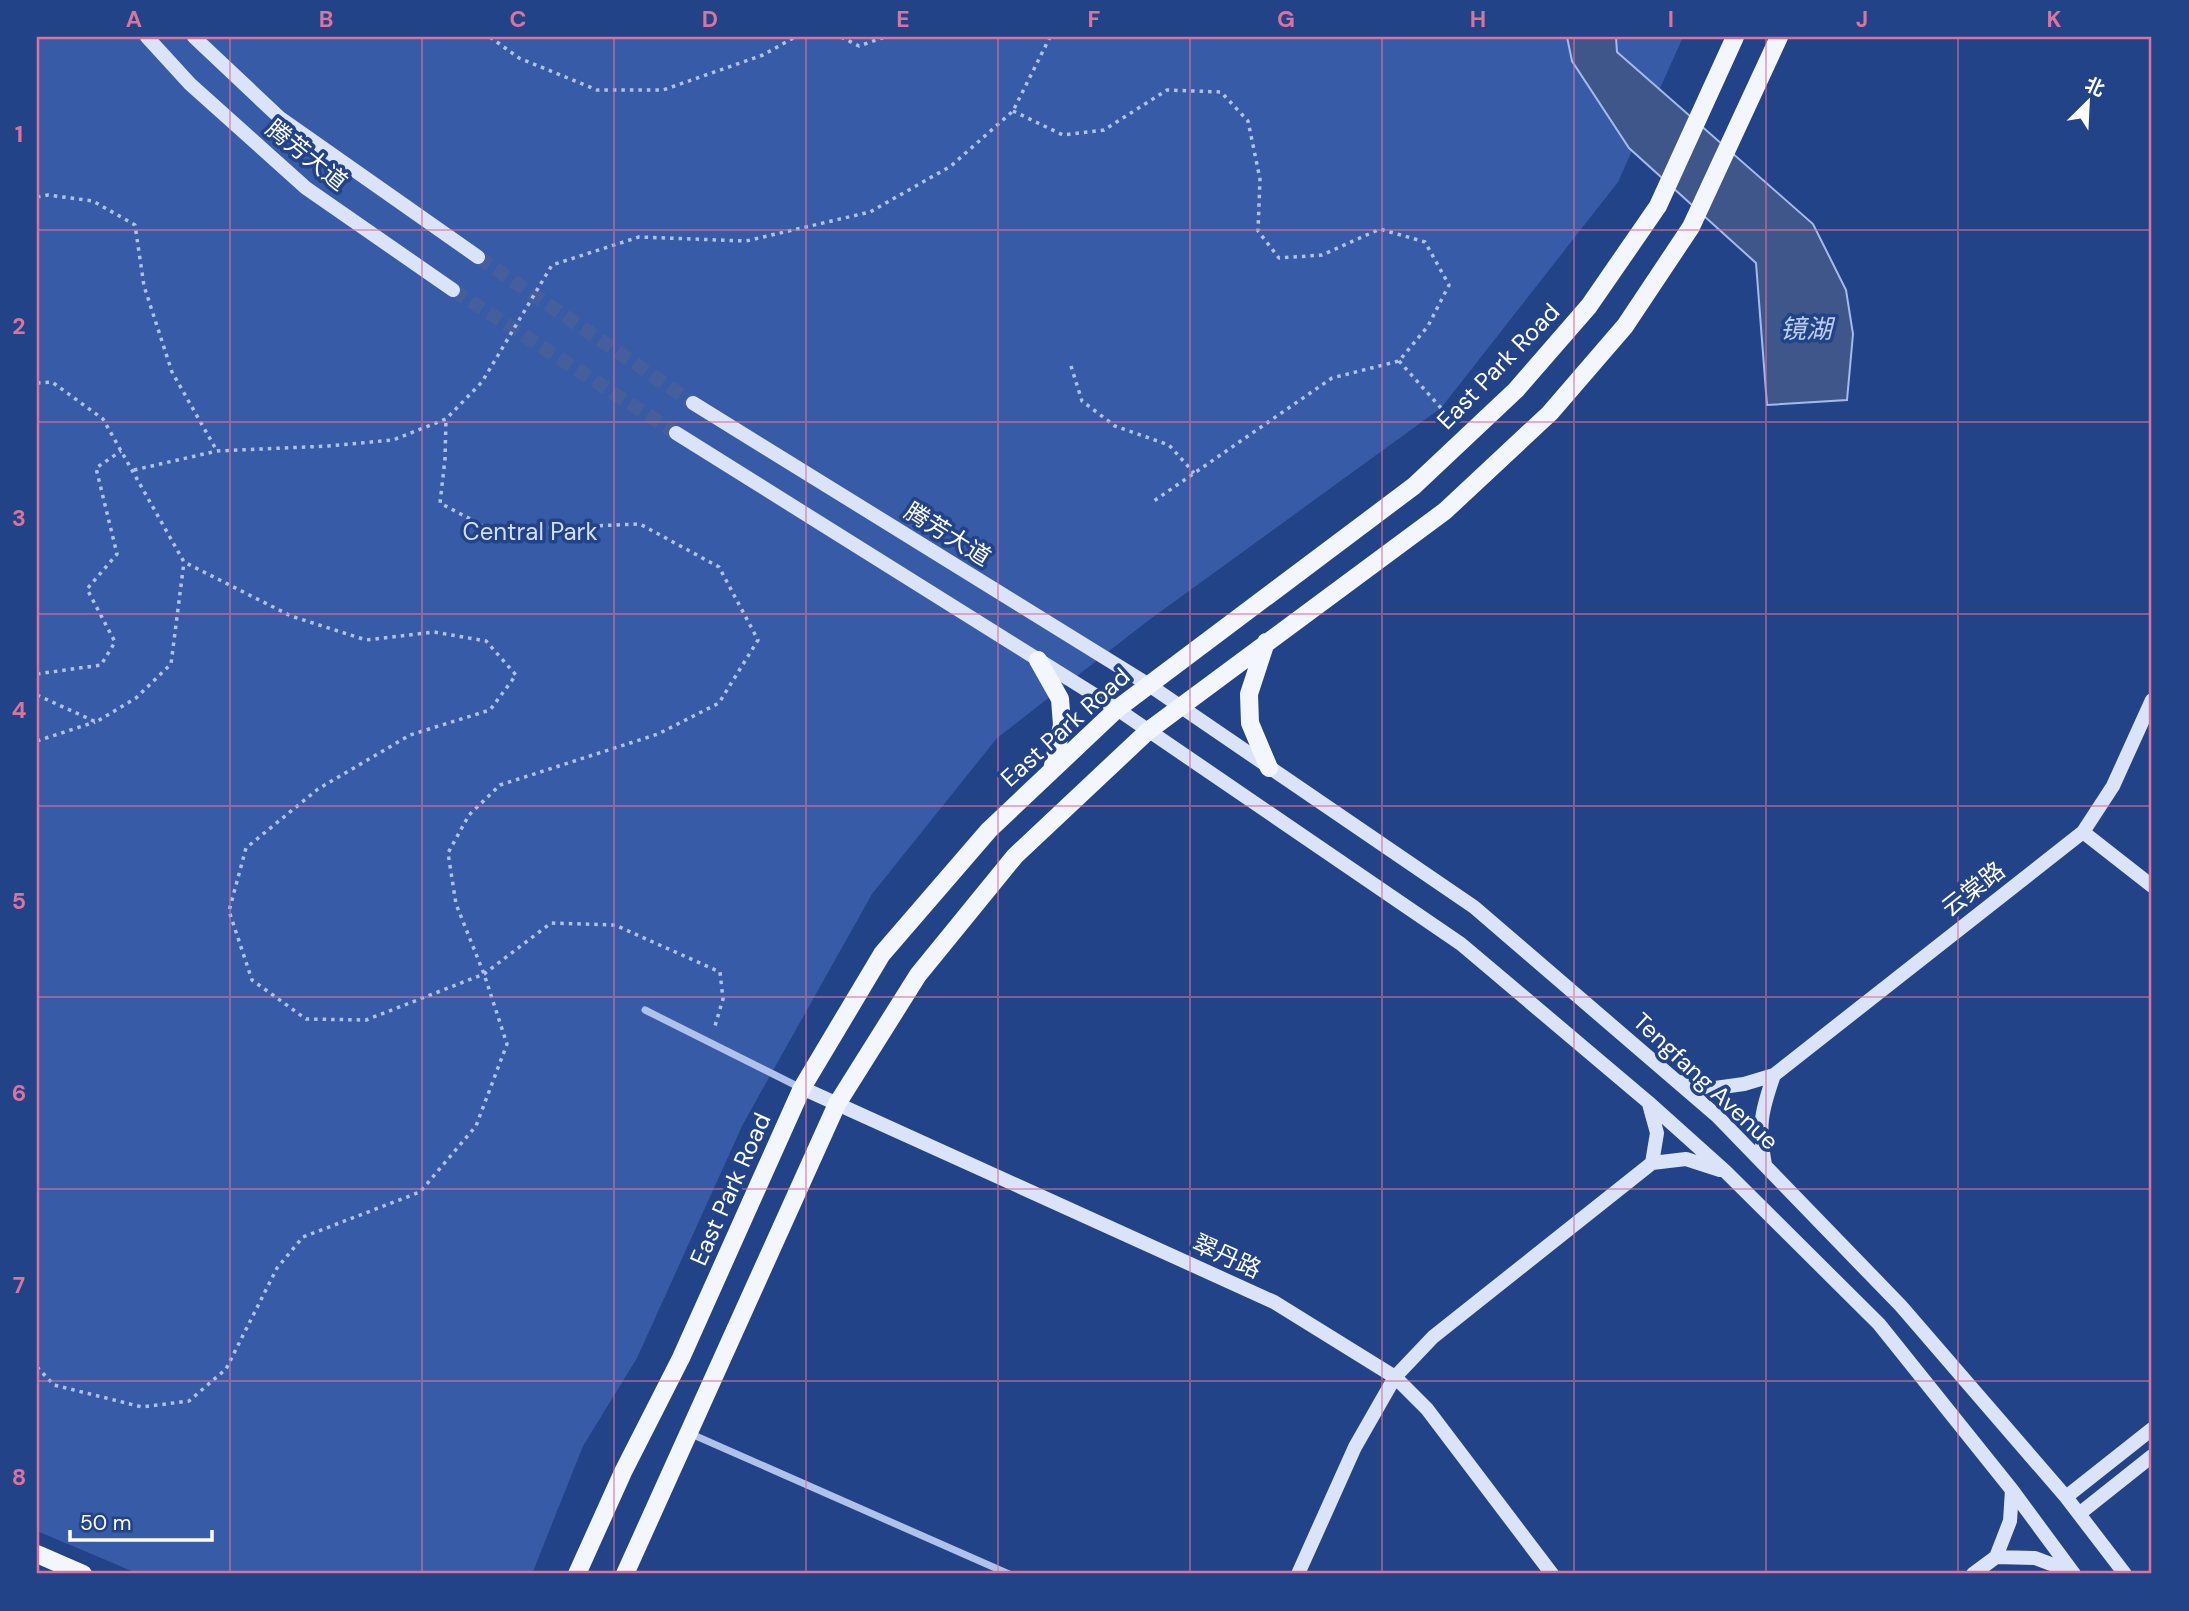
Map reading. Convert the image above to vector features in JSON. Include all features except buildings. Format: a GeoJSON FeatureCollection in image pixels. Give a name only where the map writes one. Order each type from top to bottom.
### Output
{"type":"FeatureCollection","features":[{"type":"Feature","properties":{"kind":"main road","name":"腾芳大道"},"geometry":{"type":"LineString","coordinates":[[147,37],[190,84],[306,188],[453,289]]}},
{"type":"Feature","properties":{"kind":"main road","name":"腾芳大道"},"geometry":{"type":"LineString","coordinates":[[194,37],[280,118],[478,257]]}},
{"type":"Feature","properties":{"kind":"main road","name":"East Park Road"},"geometry":{"type":"LineString","coordinates":[[577,1574],[623,1472],[681,1358],[802,1088],[882,954],[989,830],[1117,709],[1414,486],[1516,390],[1588,306],[1658,206],[1735,37]]}},
{"type":"Feature","properties":{"kind":"main road"},"geometry":{"type":"LineString","coordinates":[[625,1574],[837,1104],[918,975],[1015,856],[1148,731],[1445,511],[1550,413],[1625,326],[1690,227],[1779,37]]}},
{"type":"Feature","properties":{"kind":"main road","name":"腾芳大道"},"geometry":{"type":"LineString","coordinates":[[692,402],[1179,706]]}},
{"type":"Feature","properties":{"kind":"main road"},"geometry":{"type":"LineString","coordinates":[[676,433],[1117,709],[1461,944],[1648,1102],[1726,1172],[1879,1324],[2012,1490],[2073,1573]]}},
{"type":"Feature","properties":{"kind":"main road"},"geometry":{"type":"LineString","coordinates":[[1266,642],[1249,694],[1250,723],[1269,768]]}},
{"type":"Feature","properties":{"kind":"main road"},"geometry":{"type":"LineString","coordinates":[[1038,660],[1060,699],[1062,725],[1052,771]]}},
{"type":"Feature","properties":{"kind":"main road","name":"云棠路"},"geometry":{"type":"LineString","coordinates":[[1774,1075],[2082,832],[2113,786],[2152,700]]}},
{"type":"Feature","properties":{"kind":"main road","name":"Tengfang Avenue"},"geometry":{"type":"LineString","coordinates":[[1179,706],[1474,907],[1717,1116],[1901,1306],[2066,1497],[2125,1574]]}},
{"type":"Feature","properties":{"kind":"main road"},"geometry":{"type":"LineString","coordinates":[[2082,832],[2152,886]]}},
{"type":"Feature","properties":{"kind":"main road"},"geometry":{"type":"LineString","coordinates":[[1677,1082],[1715,1088],[1744,1084],[1774,1075]]}},
{"type":"Feature","properties":{"kind":"main road"},"geometry":{"type":"LineString","coordinates":[[1765,1166],[1759,1133],[1765,1101],[1774,1075]]}},
{"type":"Feature","properties":{"kind":"main road","name":"翠丹路"},"geometry":{"type":"LineString","coordinates":[[802,1088],[1274,1302],[1395,1377],[1427,1409],[1552,1574]]}},
{"type":"Feature","properties":{"kind":"main road"},"geometry":{"type":"LineString","coordinates":[[1648,1102],[1657,1133],[1652,1163]]}},
{"type":"Feature","properties":{"kind":"main road"},"geometry":{"type":"LineString","coordinates":[[1298,1574],[1355,1447],[1395,1377],[1433,1337],[1652,1163],[1686,1159],[1726,1172]]}},
{"type":"Feature","properties":{"kind":"main road"},"geometry":{"type":"LineString","coordinates":[[2066,1497],[2152,1429]]}},
{"type":"Feature","properties":{"kind":"main road"},"geometry":{"type":"LineString","coordinates":[[2079,1514],[2152,1456]]}},
{"type":"Feature","properties":{"kind":"main road"},"geometry":{"type":"LineString","coordinates":[[1973,1574],[1996,1557],[2010,1521],[2012,1490]]}},
{"type":"Feature","properties":{"kind":"main road"},"geometry":{"type":"LineString","coordinates":[[37,1554],[83,1574]]}},
{"type":"Feature","properties":{"kind":"main road"},"geometry":{"type":"LineString","coordinates":[[1996,1557],[2035,1558],[2073,1573]]}},
{"type":"Feature","properties":{"kind":"street"},"geometry":{"type":"LineString","coordinates":[[645,1010],[802,1088]]}},
{"type":"Feature","properties":{"kind":"street"},"geometry":{"type":"LineString","coordinates":[[689,1433],[1009,1574]]}},
{"type":"Feature","properties":{"kind":"path"},"geometry":{"type":"LineString","coordinates":[[489,37],[519,58],[597,90],[663,90],[763,55],[795,37]]}},
{"type":"Feature","properties":{"kind":"path"},"geometry":{"type":"LineString","coordinates":[[841,37],[859,46],[885,37]]}},
{"type":"Feature","properties":{"kind":"path"},"geometry":{"type":"LineString","coordinates":[[134,470],[217,451],[393,440],[446,419],[482,382],[552,265],[639,237],[746,241],[870,212],[951,166],[1013,111],[1050,37]]}},
{"type":"Feature","properties":{"kind":"path"},"geometry":{"type":"LineString","coordinates":[[1013,111],[1063,135],[1104,130],[1167,90],[1221,92],[1248,121],[1260,179],[1258,231],[1279,258],[1322,255],[1380,229],[1425,242],[1449,285],[1428,326],[1399,361],[1332,378],[1150,503]]}},
{"type":"Feature","properties":{"kind":"path"},"geometry":{"type":"LineString","coordinates":[[37,197],[48,195],[93,201],[135,225],[144,286],[172,372],[217,451]]}},
{"type":"Feature","properties":{"kind":"path"},"geometry":{"type":"LineString","coordinates":[[1399,361],[1441,408]]}},
{"type":"Feature","properties":{"kind":"path"},"geometry":{"type":"LineString","coordinates":[[1071,366],[1082,401],[1115,426],[1169,445],[1194,473]]}},
{"type":"Feature","properties":{"kind":"path"},"geometry":{"type":"LineString","coordinates":[[37,383],[52,382],[103,419],[184,562],[291,617],[366,640],[434,632],[486,641],[516,675],[490,710],[410,735],[318,789],[246,848],[229,911],[252,980],[306,1019],[366,1020],[484,974],[551,923],[615,925],[720,972],[723,999],[715,1026]]}},
{"type":"Feature","properties":{"kind":"path"},"geometry":{"type":"LineString","coordinates":[[37,1367],[54,1385],[142,1407],[189,1401],[226,1369],[277,1268],[303,1237],[420,1192],[476,1126],[508,1044],[456,904],[448,853],[469,815],[500,785],[658,734],[719,703],[758,640],[719,567],[639,524],[491,530],[440,503],[446,419]]}},
{"type":"Feature","properties":{"kind":"path"},"geometry":{"type":"LineString","coordinates":[[37,674],[101,665],[115,642],[87,589],[117,554],[96,468],[122,450]]}},
{"type":"Feature","properties":{"kind":"path"},"geometry":{"type":"LineString","coordinates":[[37,741],[96,722],[136,698],[171,664],[184,562]]}},
{"type":"Feature","properties":{"kind":"path"},"geometry":{"type":"LineString","coordinates":[[37,695],[96,722]]}},
{"type":"Feature","properties":{"kind":"green space","name":"Central Park"},"geometry":{"type":"Polygon","coordinates":[[[37,37],[1683,37],[1618,182],[1441,408],[1149,620],[997,738],[872,894],[743,1124],[637,1358],[583,1446],[532,1574],[139,1574],[37,1531],[37,37]]]}},
{"type":"Feature","properties":{"kind":"water","name":"镜湖"},"geometry":{"type":"Polygon","coordinates":[[[1567,37],[1616,37],[1617,52],[1813,224],[1846,290],[1853,334],[1847,400],[1767,405],[1756,263],[1629,148],[1572,61],[1567,37]]]}},
{"type":"Feature","properties":{"kind":"tunnel"},"geometry":{"type":"LineString","coordinates":[[478,257],[693,403]]}},
{"type":"Feature","properties":{"kind":"tunnel"},"geometry":{"type":"LineString","coordinates":[[453,290],[676,433]]}}]}
